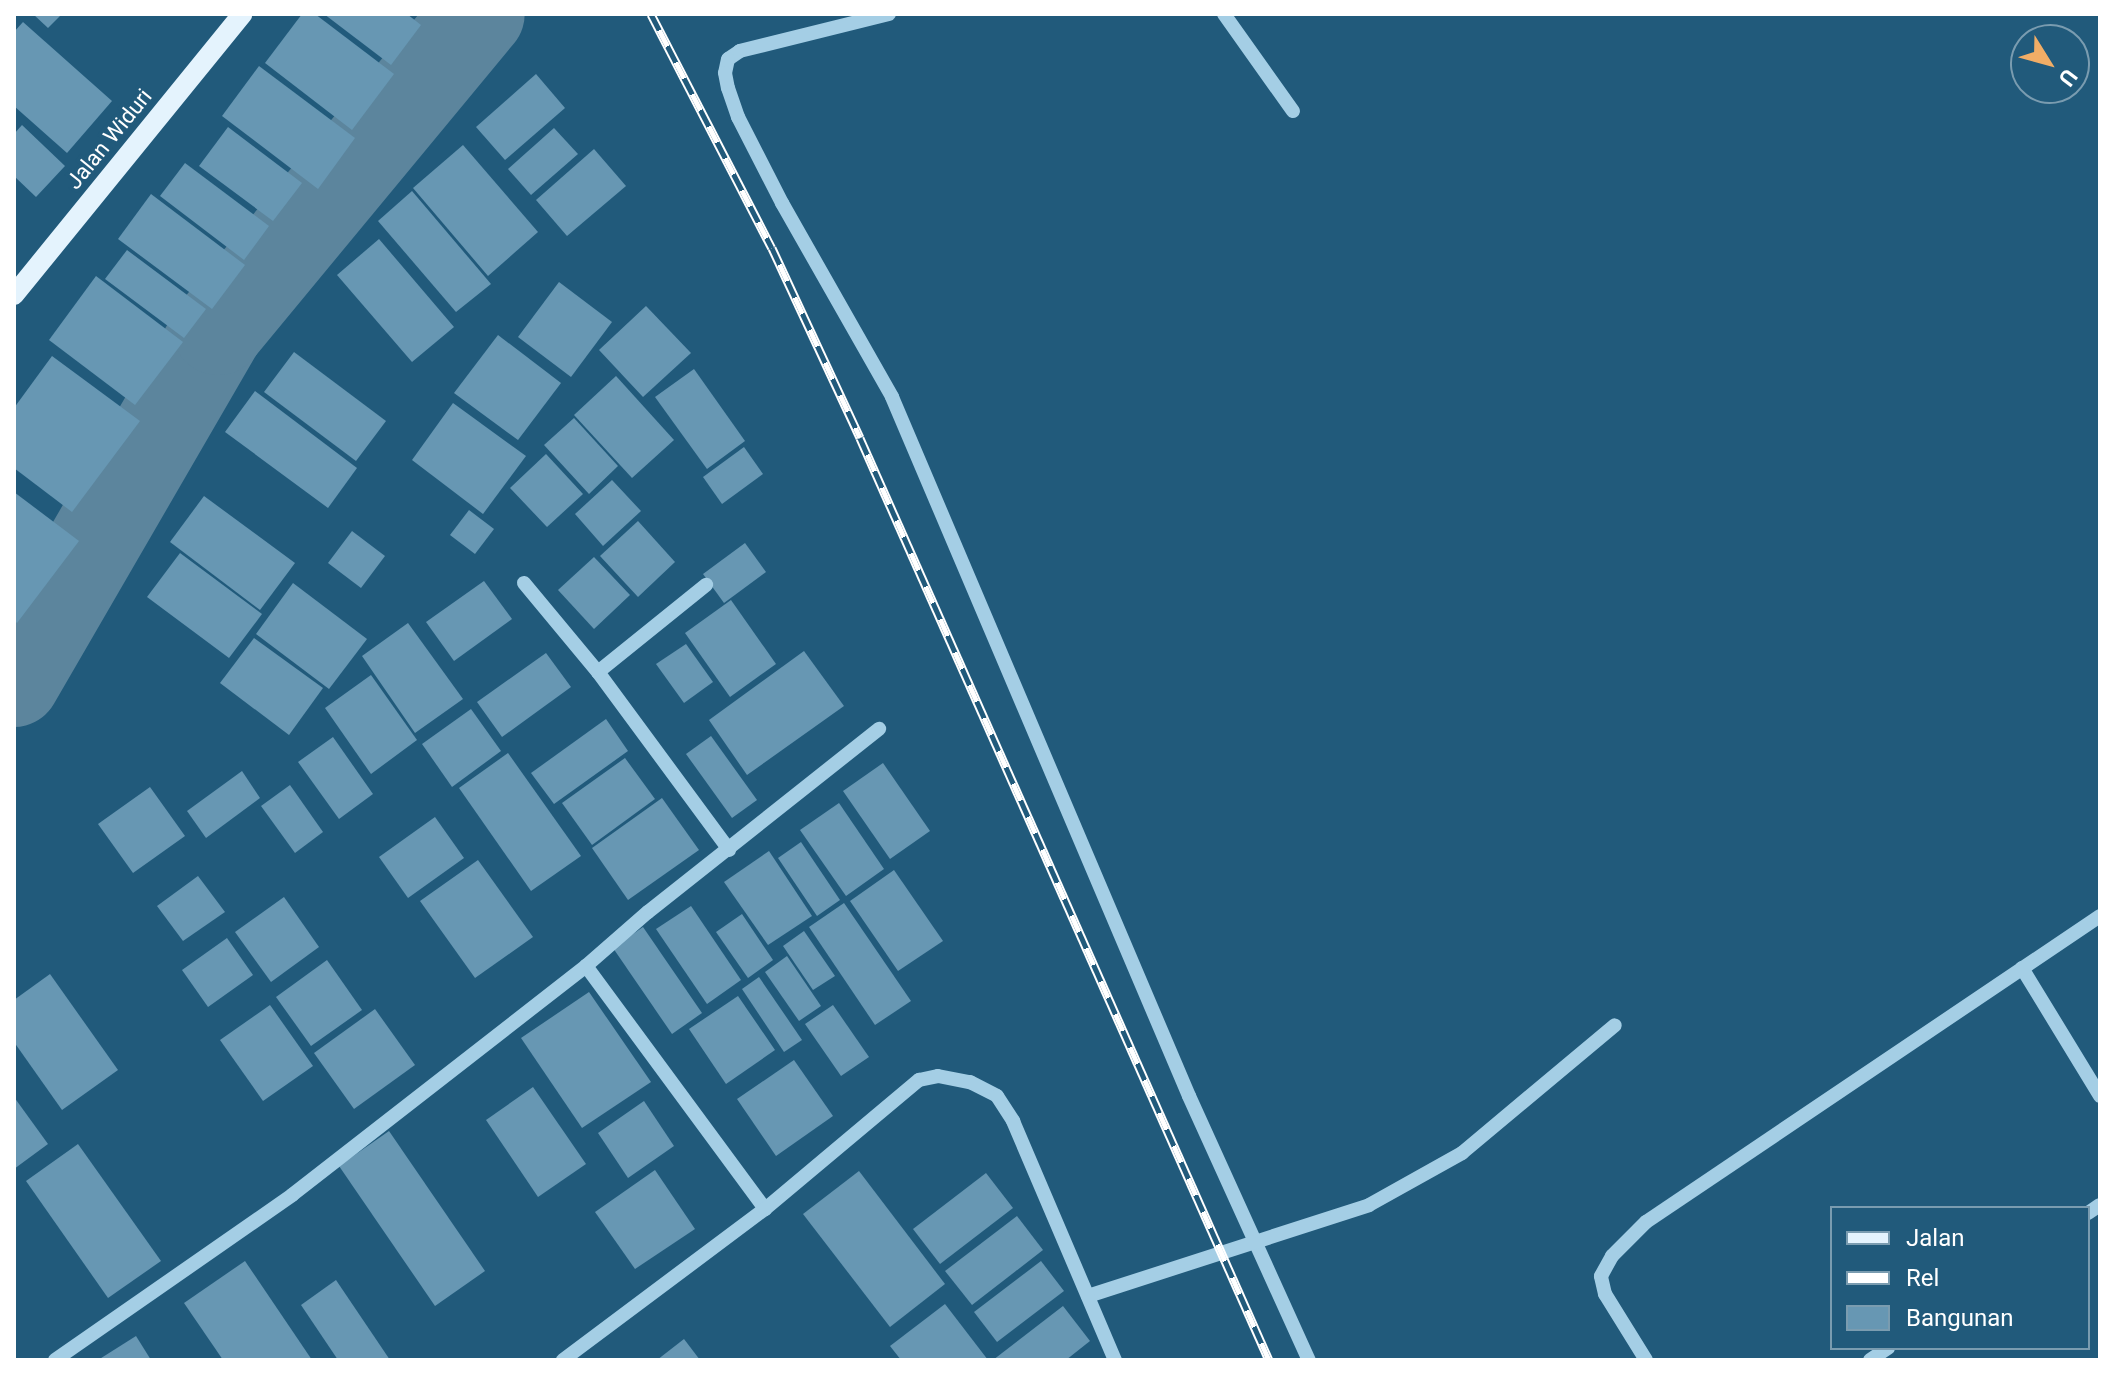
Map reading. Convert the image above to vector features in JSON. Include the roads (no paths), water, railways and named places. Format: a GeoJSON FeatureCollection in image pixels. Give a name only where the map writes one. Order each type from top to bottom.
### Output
{"type":"FeatureCollection","features":[{"type":"Feature","properties":{"kind":"main road","name":"Jalan Widuri"},"geometry":{"type":"LineString","coordinates":[[14,295],[242,14]]}},
{"type":"Feature","properties":{"kind":"street"},"geometry":{"type":"LineString","coordinates":[[889,14],[740,51],[728,59],[725,73],[728,88],[738,117],[782,203],[892,397],[1183,1082],[1309,1360]]}},
{"type":"Feature","properties":{"kind":"street"},"geometry":{"type":"LineString","coordinates":[[1224,14],[1293,111]]}},
{"type":"Feature","properties":{"kind":"street"},"geometry":{"type":"LineString","coordinates":[[524,583],[598,672],[729,850]]}},
{"type":"Feature","properties":{"kind":"street"},"geometry":{"type":"LineString","coordinates":[[598,672],[706,585]]}},
{"type":"Feature","properties":{"kind":"street"},"geometry":{"type":"LineString","coordinates":[[55,1360],[292,1195],[586,966],[879,729]]}},
{"type":"Feature","properties":{"kind":"street"},"geometry":{"type":"LineString","coordinates":[[1646,1360],[1605,1294],[1601,1276],[1612,1256],[1646,1222],[2100,916]]}},
{"type":"Feature","properties":{"kind":"street"},"geometry":{"type":"LineString","coordinates":[[586,966],[765,1209]]}},
{"type":"Feature","properties":{"kind":"street"},"geometry":{"type":"LineString","coordinates":[[2022,968],[2100,1096]]}},
{"type":"Feature","properties":{"kind":"street"},"geometry":{"type":"LineString","coordinates":[[1088,1296],[1369,1205],[1462,1153],[1615,1025]]}},
{"type":"Feature","properties":{"kind":"street"},"geometry":{"type":"LineString","coordinates":[[563,1360],[765,1209],[919,1080],[938,1076],[970,1082],[997,1096],[1013,1121],[1115,1360]]}},
{"type":"Feature","properties":{"kind":"waterway"},"geometry":{"type":"LineString","coordinates":[[14,681],[218,329],[479,14]]}},
{"type":"Feature","properties":{"kind":"railway"},"geometry":{"type":"LineString","coordinates":[[651,14],[772,248],[860,438],[1269,1360]]}}]}
